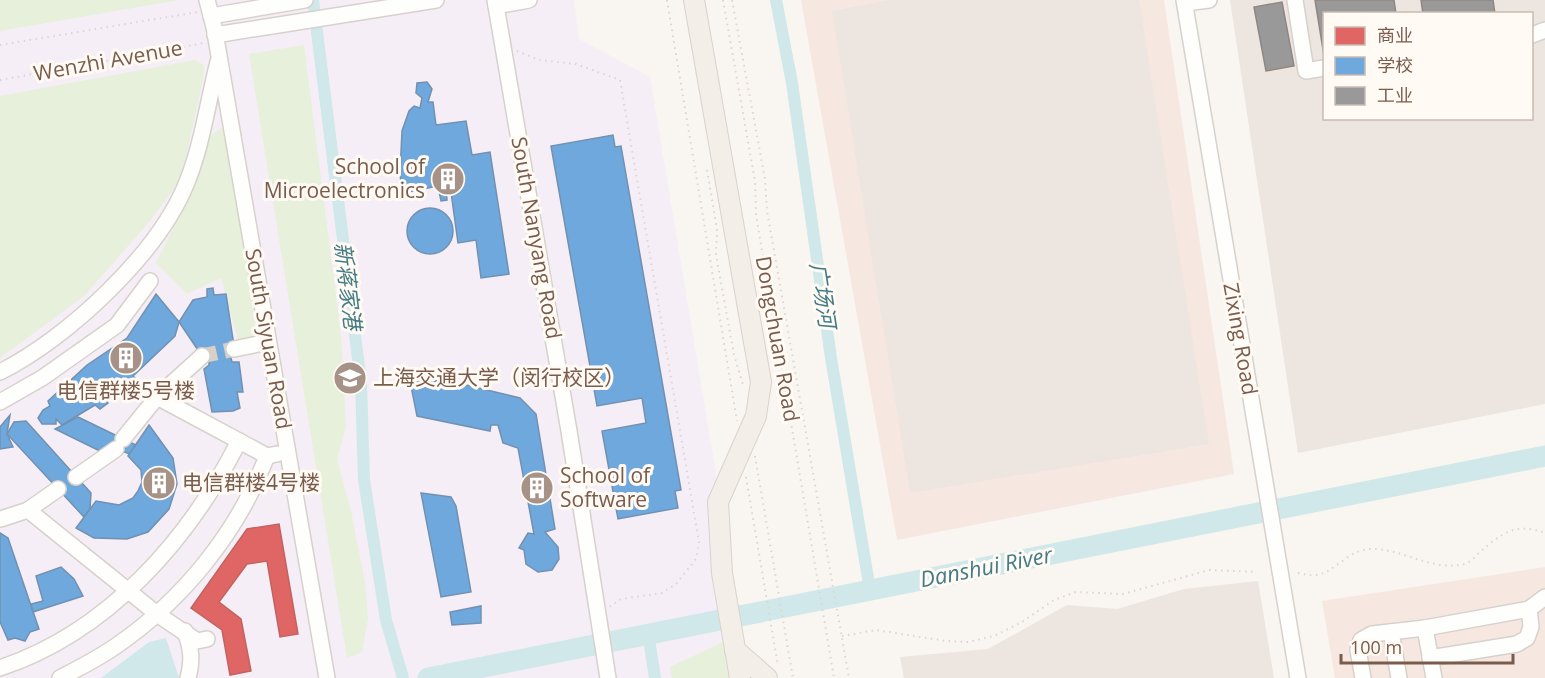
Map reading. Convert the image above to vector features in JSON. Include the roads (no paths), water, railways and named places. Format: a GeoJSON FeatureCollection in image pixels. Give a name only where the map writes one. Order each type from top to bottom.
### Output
{"type":"FeatureCollection","features":[{"type":"Feature","properties":{"kind":"main road","name":"Dongchuan Road"},"geometry":{"type":"LineString","coordinates":[[694,0],[761,382],[748,448],[718,502],[722,573],[740,678]]}},
{"type":"Feature","properties":{"kind":"main road"},"geometry":{"type":"LineString","coordinates":[[735,651],[773,673]]}},
{"type":"Feature","properties":{"kind":"street"},"geometry":{"type":"LineString","coordinates":[[15,393],[2,371],[66,328],[124,276],[159,233],[187,182],[217,44],[293,23],[436,0]]}},
{"type":"Feature","properties":{"kind":"street"},"geometry":{"type":"LineString","coordinates":[[496,3],[530,0]]}},
{"type":"Feature","properties":{"kind":"street"},"geometry":{"type":"LineString","coordinates":[[1184,2],[1209,0]]}},
{"type":"Feature","properties":{"kind":"street"},"geometry":{"type":"LineString","coordinates":[[1295,0],[1306,71],[1323,68]]}},
{"type":"Feature","properties":{"kind":"street"},"geometry":{"type":"LineString","coordinates":[[209,9],[299,1]]}},
{"type":"Feature","properties":{"kind":"street","name":"Zixing Road"},"geometry":{"type":"LineString","coordinates":[[1184,2],[1298,678]]}},
{"type":"Feature","properties":{"kind":"street","name":"South Nanyang Road"},"geometry":{"type":"LineString","coordinates":[[496,3],[608,675]]}},
{"type":"Feature","properties":{"kind":"street","name":"South Siyuan Road"},"geometry":{"type":"LineString","coordinates":[[209,9],[327,677]]}},
{"type":"Feature","properties":{"kind":"street"},"geometry":{"type":"LineString","coordinates":[[0,402],[117,325],[150,280]]}},
{"type":"Feature","properties":{"kind":"street"},"geometry":{"type":"LineString","coordinates":[[234,349],[268,342]]}},
{"type":"Feature","properties":{"kind":"street"},"geometry":{"type":"LineString","coordinates":[[76,477],[119,443],[156,397],[201,356]]}},
{"type":"Feature","properties":{"kind":"street"},"geometry":{"type":"LineString","coordinates":[[156,397],[267,456],[288,453]]}},
{"type":"Feature","properties":{"kind":"street"},"geometry":{"type":"LineString","coordinates":[[0,668],[23,661],[82,627],[128,591],[169,550],[218,483],[239,441]]}},
{"type":"Feature","properties":{"kind":"street"},"geometry":{"type":"LineString","coordinates":[[60,678],[116,646],[157,614],[203,568],[253,493],[267,456]]}},
{"type":"Feature","properties":{"kind":"street"},"geometry":{"type":"LineString","coordinates":[[1,519],[28,510],[58,489]]}},
{"type":"Feature","properties":{"kind":"street"},"geometry":{"type":"LineString","coordinates":[[28,510],[157,614],[197,641],[207,639]]}},
{"type":"Feature","properties":{"kind":"street"},"geometry":{"type":"LineString","coordinates":[[1363,678],[1358,650],[1361,640],[1372,634],[1425,628],[1529,609],[1545,597]]}},
{"type":"Feature","properties":{"kind":"street"},"geometry":{"type":"LineString","coordinates":[[1430,658],[1517,644],[1527,638],[1531,627],[1529,609]]}},
{"type":"Feature","properties":{"kind":"street"},"geometry":{"type":"LineString","coordinates":[[1425,628],[1434,678]]}},
{"type":"Feature","properties":{"kind":"street"},"geometry":{"type":"LineString","coordinates":[[185,631],[192,652],[192,665],[188,678]]}},
{"type":"Feature","properties":{"kind":"street"},"geometry":{"type":"LineString","coordinates":[[1391,632],[1400,678]]}},
{"type":"Feature","properties":{"kind":"water"},"geometry":{"type":"Polygon","coordinates":[[[166,638],[179,678],[101,678],[149,642],[166,638]]]}},
{"type":"Feature","properties":{"kind":"waterway","name":"新蒋家港"},"geometry":{"type":"LineString","coordinates":[[313,0],[361,383],[364,480],[386,620],[403,678]]}},
{"type":"Feature","properties":{"kind":"waterway","name":"广场河"},"geometry":{"type":"LineString","coordinates":[[776,0],[792,83],[831,358],[870,590]]}},
{"type":"Feature","properties":{"kind":"waterway","name":"Danshui River"},"geometry":{"type":"LineString","coordinates":[[428,678],[1545,456]]}},
{"type":"Feature","properties":{"kind":"waterway"},"geometry":{"type":"LineString","coordinates":[[648,633],[655,678]]}},
{"type":"Feature","properties":{"kind":"tunnel"},"geometry":{"type":"LineString","coordinates":[[202,356],[234,349]]}},
{"type":"Feature","properties":{"kind":"place","name":"School of Microelectronics"},"geometry":{"type":"Point","coordinates":[448,179]}},
{"type":"Feature","properties":{"kind":"place","name":"电信群楼5号楼"},"geometry":{"type":"Point","coordinates":[126,358]}},
{"type":"Feature","properties":{"kind":"place","name":"上海交通大学（闵行校区）"},"geometry":{"type":"Point","coordinates":[350,378]}},
{"type":"Feature","properties":{"kind":"place","name":"电信群楼4号楼"},"geometry":{"type":"Point","coordinates":[159,483]}},
{"type":"Feature","properties":{"kind":"place","name":"School of Software"},"geometry":{"type":"Point","coordinates":[537,488]}}]}
